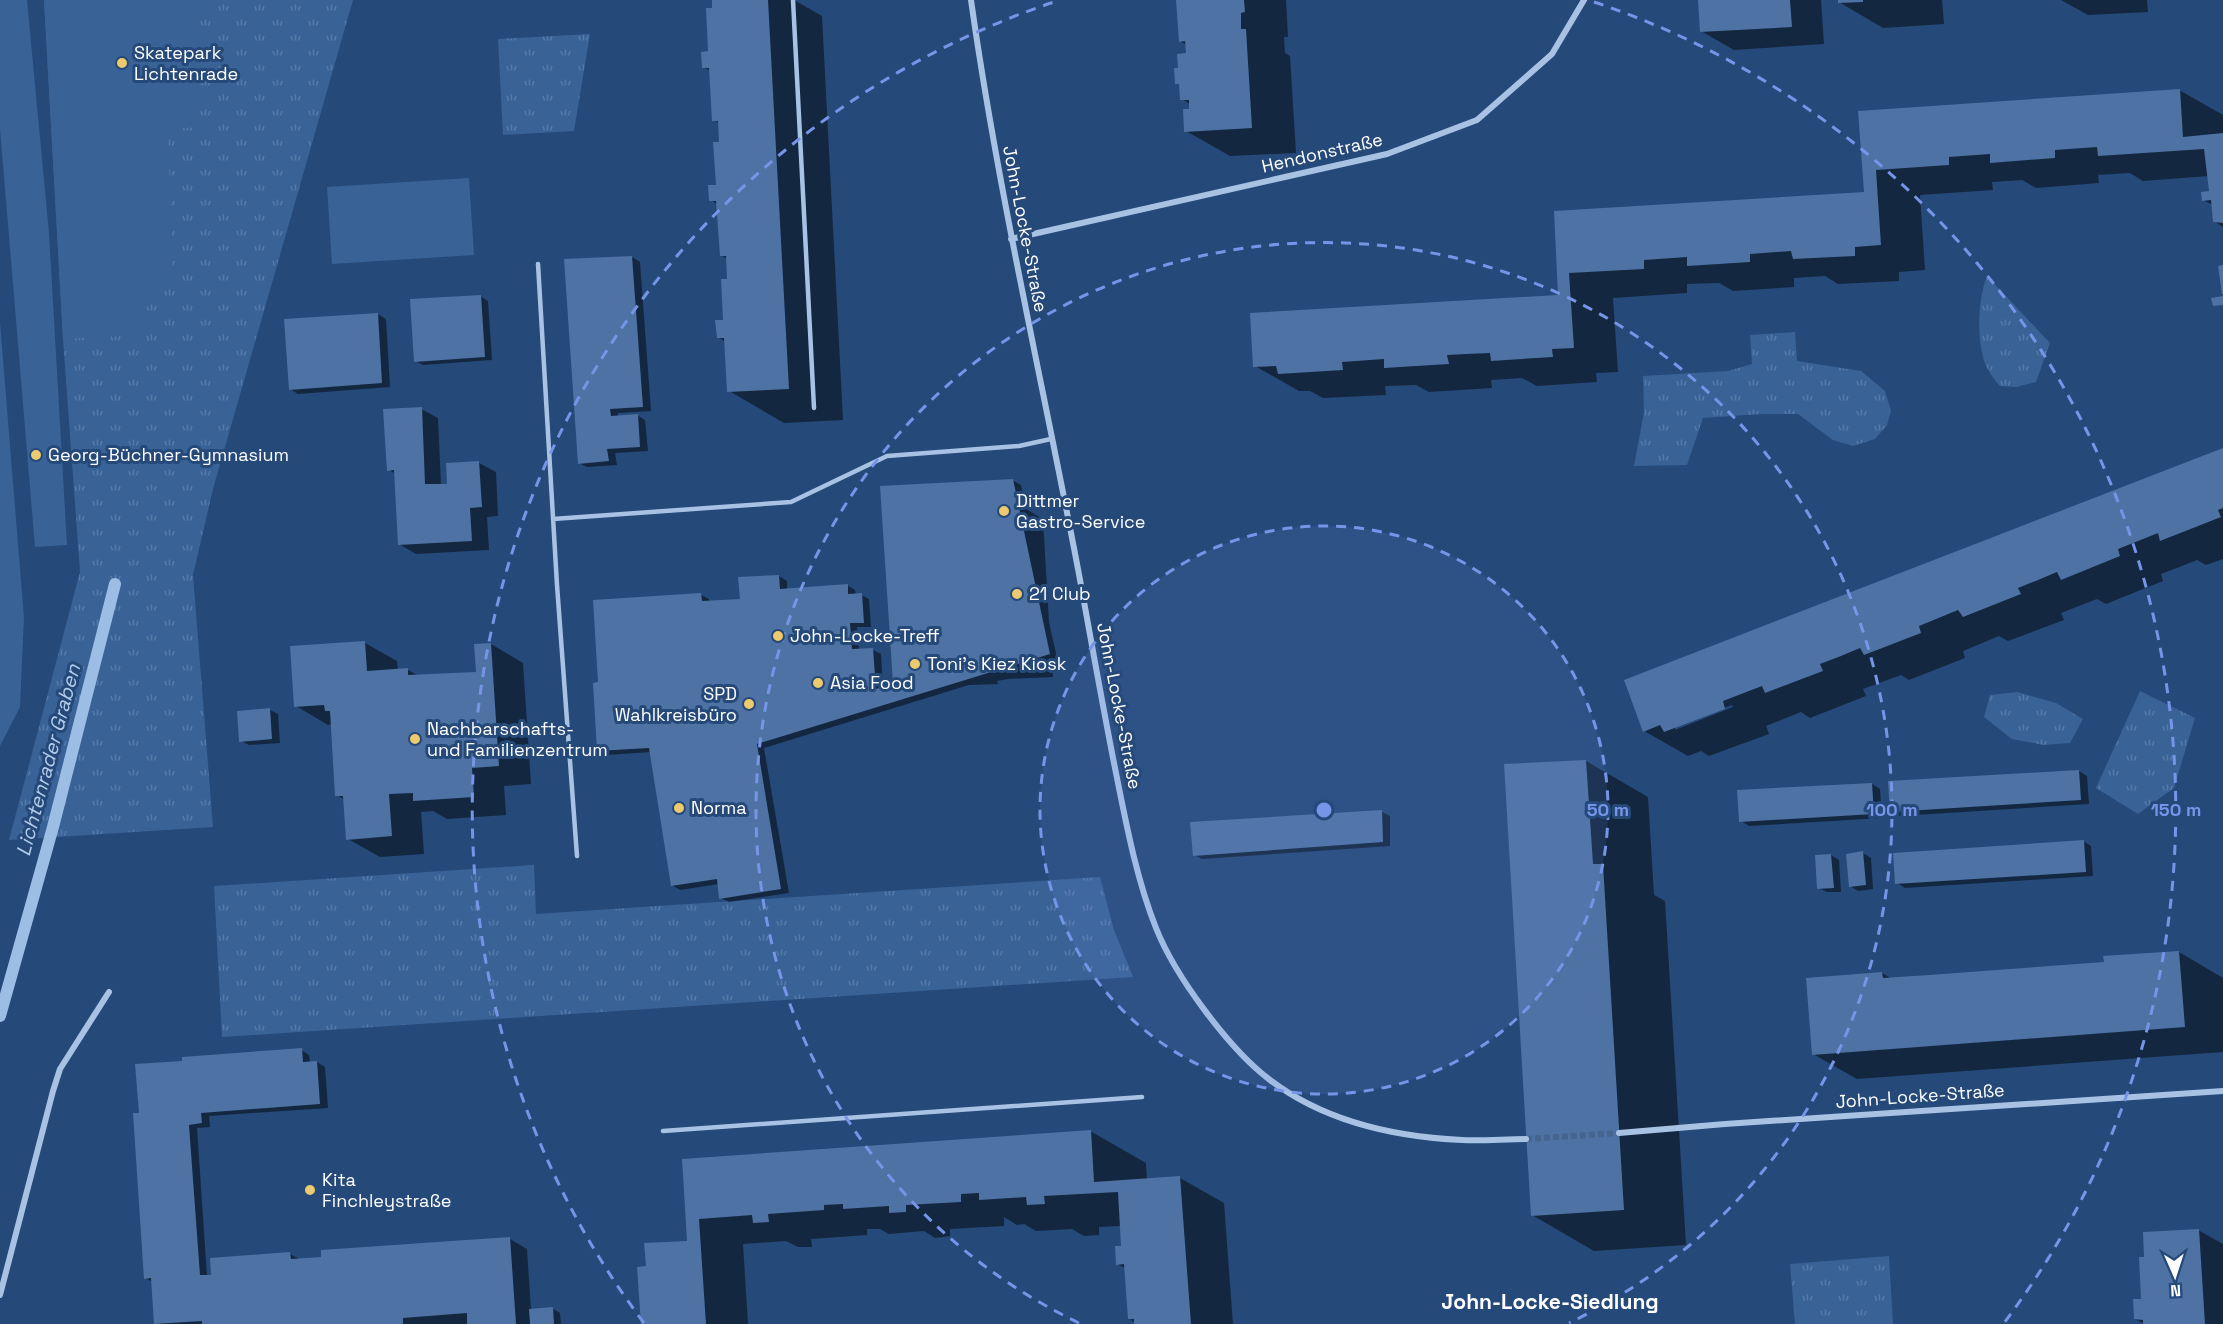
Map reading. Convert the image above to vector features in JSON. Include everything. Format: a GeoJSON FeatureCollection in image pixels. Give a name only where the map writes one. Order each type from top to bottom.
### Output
{"type":"FeatureCollection","features":[{"type":"Feature","properties":{"kind":"street","name":"John-Locke-Straße"},"geometry":{"type":"LineString","coordinates":[[971,0],[983,87],[1011,239],[1128,834],[1156,929],[1170,958],[1214,1023],[1268,1079],[1300,1099],[1355,1124],[1407,1134],[1462,1140],[1526,1139]]}},
{"type":"Feature","properties":{"kind":"street","name":"Hendonstraße"},"geometry":{"type":"LineString","coordinates":[[1011,239],[1387,154],[1477,120],[1552,54],[1584,0]]}},
{"type":"Feature","properties":{"kind":"street"},"geometry":{"type":"LineString","coordinates":[[0,1295],[60,1069],[109,992]]}},
{"type":"Feature","properties":{"kind":"street","name":"John-Locke-Straße"},"geometry":{"type":"LineString","coordinates":[[1619,1133],[1749,1122],[2223,1091]]}},
{"type":"Feature","properties":{"kind":"lane"},"geometry":{"type":"LineString","coordinates":[[793,0],[814,408]]}},
{"type":"Feature","properties":{"kind":"lane"},"geometry":{"type":"LineString","coordinates":[[538,264],[577,856]]}},
{"type":"Feature","properties":{"kind":"lane"},"geometry":{"type":"LineString","coordinates":[[553,519],[792,502],[887,456],[1019,446],[1052,440]]}},
{"type":"Feature","properties":{"kind":"lane"},"geometry":{"type":"LineString","coordinates":[[663,1131],[1143,1097]]}},
{"type":"Feature","properties":{"kind":"green space"},"geometry":{"type":"Polygon","coordinates":[[[0,0],[27,0],[49,233],[67,545],[35,547],[0,129],[0,0]]]}},
{"type":"Feature","properties":{"kind":"green space"},"geometry":{"type":"Polygon","coordinates":[[[44,0],[353,0],[213,489],[193,575],[213,827],[9,840],[80,572],[63,339],[44,0]]]}},
{"type":"Feature","properties":{"kind":"green space"},"geometry":{"type":"Polygon","coordinates":[[[44,0],[195,0],[199,127],[168,129],[173,280],[151,282],[143,335],[63,339],[44,0]]]}},
{"type":"Feature","properties":{"kind":"green space"},"geometry":{"type":"Polygon","coordinates":[[[590,34],[574,131],[503,135],[498,39],[590,34]]]}},
{"type":"Feature","properties":{"kind":"green space"},"geometry":{"type":"Polygon","coordinates":[[[469,178],[474,255],[332,264],[327,187],[469,178]]]}},
{"type":"Feature","properties":{"kind":"green space"},"geometry":{"type":"Polygon","coordinates":[[[1987,276],[2050,343],[2036,382],[2016,387],[2000,386],[1986,365],[1981,348],[1979,316],[1987,276]]]}},
{"type":"Feature","properties":{"kind":"green space"},"geometry":{"type":"Polygon","coordinates":[[[0,322],[24,618],[20,707],[0,746],[0,322]]]}},
{"type":"Feature","properties":{"kind":"green space"},"geometry":{"type":"Polygon","coordinates":[[[1795,332],[1797,361],[1861,371],[1885,391],[1891,411],[1887,425],[1875,439],[1853,446],[1833,440],[1798,414],[1703,418],[1687,465],[1634,466],[1644,412],[1643,376],[1728,371],[1752,364],[1750,335],[1795,332]]]}},
{"type":"Feature","properties":{"kind":"green space"},"geometry":{"type":"Polygon","coordinates":[[[2140,691],[2195,718],[2174,788],[2138,814],[2096,788],[2140,691]]]}},
{"type":"Feature","properties":{"kind":"green space"},"geometry":{"type":"Polygon","coordinates":[[[2017,692],[2056,703],[2083,719],[2070,743],[2043,745],[2012,739],[1984,717],[1990,695],[2017,692]]]}},
{"type":"Feature","properties":{"kind":"green space"},"geometry":{"type":"Polygon","coordinates":[[[534,865],[536,914],[1100,877],[1114,930],[1133,977],[222,1037],[214,886],[534,865]]]}},
{"type":"Feature","properties":{"kind":"green space"},"geometry":{"type":"Polygon","coordinates":[[[1889,1256],[1893,1324],[1795,1324],[1790,1264],[1889,1256]]]}},
{"type":"Feature","properties":{"kind":"building"},"geometry":{"type":"Polygon","coordinates":[[[712,0],[768,0],[789,389],[727,392],[724,338],[717,338],[715,320],[723,320],[721,279],[727,279],[726,256],[720,256],[716,201],[709,201],[708,185],[716,185],[713,142],[719,142],[718,121],[712,121],[709,68],[702,68],[701,52],[708,51],[706,8],[712,8],[712,0]]]}},
{"type":"Feature","properties":{"kind":"building"},"geometry":{"type":"Polygon","coordinates":[[[1176,0],[1244,0],[1245,12],[1241,13],[1241,29],[1246,29],[1252,128],[1184,132],[1183,109],[1189,109],[1189,100],[1180,100],[1179,84],[1175,84],[1174,68],[1178,68],[1177,54],[1186,53],[1185,41],[1179,42],[1176,0]]]}},
{"type":"Feature","properties":{"kind":"building"},"geometry":{"type":"Polygon","coordinates":[[[1698,0],[1790,0],[1792,27],[1700,32],[1698,0]]]}},
{"type":"Feature","properties":{"kind":"building"},"geometry":{"type":"Polygon","coordinates":[[[1838,0],[1863,0],[1863,2],[1838,3],[1838,0]]]}},
{"type":"Feature","properties":{"kind":"building"},"geometry":{"type":"Polygon","coordinates":[[[2180,89],[2183,137],[2223,133],[2223,223],[2213,222],[2211,200],[2202,201],[2201,192],[2209,191],[2204,149],[2098,156],[2097,147],[2055,150],[2055,158],[1990,163],[1990,154],[1949,157],[1949,165],[1876,170],[1881,245],[1855,247],[1855,256],[1793,259],[1791,251],[1750,254],[1750,262],[1687,266],[1687,257],[1644,260],[1644,269],[1569,273],[1574,348],[1552,349],[1553,357],[1491,361],[1490,353],[1447,355],[1449,364],[1384,368],[1384,359],[1342,362],[1343,370],[1278,374],[1276,366],[1253,367],[1250,313],[1558,295],[1554,211],[1864,192],[1858,111],[2180,89]]]}},
{"type":"Feature","properties":{"kind":"building"},"geometry":{"type":"Polygon","coordinates":[[[632,256],[643,407],[610,409],[611,416],[638,414],[640,447],[607,449],[609,461],[578,464],[564,259],[632,256]]]}},
{"type":"Feature","properties":{"kind":"building"},"geometry":{"type":"Polygon","coordinates":[[[2223,265],[2223,294],[2222,294],[2218,266],[2223,265]]]}},
{"type":"Feature","properties":{"kind":"building"},"geometry":{"type":"Polygon","coordinates":[[[481,295],[485,357],[414,362],[410,299],[481,295]]]}},
{"type":"Feature","properties":{"kind":"building"},"geometry":{"type":"Polygon","coordinates":[[[2223,296],[2223,305],[2213,306],[2211,298],[2223,296]]]}},
{"type":"Feature","properties":{"kind":"building"},"geometry":{"type":"Polygon","coordinates":[[[378,313],[382,383],[289,390],[284,319],[378,313]]]}},
{"type":"Feature","properties":{"kind":"building"},"geometry":{"type":"Polygon","coordinates":[[[422,407],[425,484],[447,484],[446,463],[479,461],[482,507],[470,508],[472,541],[398,545],[394,470],[387,471],[383,409],[422,407]]]}},
{"type":"Feature","properties":{"kind":"building"},"geometry":{"type":"Polygon","coordinates":[[[2223,448],[2223,508],[2218,510],[2221,517],[2160,541],[2158,533],[2118,549],[2120,556],[2061,580],[2057,572],[2018,588],[2021,594],[1963,617],[1958,610],[1919,626],[1921,633],[1864,655],[1860,648],[1820,664],[1823,671],[1765,693],[1762,686],[1723,701],[1725,709],[1664,732],[1660,725],[1643,732],[1624,680],[2223,448]]]}},
{"type":"Feature","properties":{"kind":"building"},"geometry":{"type":"Polygon","coordinates":[[[1013,479],[1050,654],[757,744],[781,889],[719,899],[717,879],[671,886],[649,748],[597,751],[593,683],[598,682],[593,600],[701,593],[702,601],[740,599],[738,577],[779,575],[780,589],[848,584],[848,594],[862,593],[864,623],[850,623],[852,649],[873,648],[876,689],[893,683],[880,486],[1013,479]]]}},
{"type":"Feature","properties":{"kind":"building","name":"Nachbarschafts- und Familienzentrum"},"geometry":{"type":"Polygon","coordinates":[[[365,641],[367,671],[408,668],[408,675],[476,672],[474,644],[491,643],[499,766],[472,768],[474,797],[413,801],[413,793],[389,794],[392,836],[346,840],[343,796],[335,796],[330,711],[325,711],[324,705],[294,707],[290,646],[365,641]]]}},
{"type":"Feature","properties":{"kind":"building"},"geometry":{"type":"Polygon","coordinates":[[[270,708],[272,739],[239,742],[237,711],[270,708]]]}},
{"type":"Feature","properties":{"kind":"building"},"geometry":{"type":"Polygon","coordinates":[[[1586,760],[1593,864],[1603,864],[1624,1210],[1531,1216],[1504,764],[1586,760]]]}},
{"type":"Feature","properties":{"kind":"building"},"geometry":{"type":"Polygon","coordinates":[[[2079,770],[2081,800],[1890,812],[1888,781],[2079,770]]]}},
{"type":"Feature","properties":{"kind":"building"},"geometry":{"type":"Polygon","coordinates":[[[1872,783],[1874,814],[1739,822],[1737,790],[1872,783]]]}},
{"type":"Feature","properties":{"kind":"building"},"geometry":{"type":"Polygon","coordinates":[[[1382,810],[1383,842],[1193,856],[1190,822],[1382,810]]]}},
{"type":"Feature","properties":{"kind":"building"},"geometry":{"type":"Polygon","coordinates":[[[2084,840],[2086,872],[1895,884],[1893,853],[2084,840]]]}},
{"type":"Feature","properties":{"kind":"building"},"geometry":{"type":"Polygon","coordinates":[[[1863,851],[1866,885],[1849,887],[1846,854],[1863,851]]]}},
{"type":"Feature","properties":{"kind":"building"},"geometry":{"type":"Polygon","coordinates":[[[1831,854],[1834,888],[1817,889],[1815,855],[1831,854]]]}},
{"type":"Feature","properties":{"kind":"building"},"geometry":{"type":"Polygon","coordinates":[[[2179,951],[2185,1027],[1812,1055],[1806,978],[1882,972],[1883,978],[1929,975],[2104,962],[2103,956],[2179,951]]]}},
{"type":"Feature","properties":{"kind":"building"},"geometry":{"type":"Polygon","coordinates":[[[302,1048],[303,1062],[317,1061],[320,1104],[201,1113],[202,1123],[189,1125],[200,1275],[211,1275],[210,1258],[290,1252],[291,1259],[321,1257],[321,1250],[510,1237],[516,1324],[467,1324],[467,1313],[403,1318],[403,1324],[202,1324],[202,1321],[154,1324],[151,1278],[144,1279],[133,1113],[139,1113],[135,1064],[182,1061],[182,1057],[302,1048]]]}},
{"type":"Feature","properties":{"kind":"building"},"geometry":{"type":"Polygon","coordinates":[[[1091,1130],[1094,1182],[1180,1176],[1191,1324],[1134,1324],[1134,1319],[1128,1319],[1124,1264],[1116,1265],[1115,1246],[1121,1246],[1118,1192],[1044,1196],[1045,1204],[1027,1205],[1026,1197],[979,1200],[979,1193],[961,1194],[961,1202],[906,1205],[906,1212],[889,1213],[889,1206],[843,1209],[843,1204],[824,1205],[824,1210],[768,1214],[769,1222],[753,1223],[752,1215],[699,1219],[706,1324],[641,1324],[637,1267],[646,1266],[644,1243],[687,1241],[682,1159],[1091,1130]]]}},
{"type":"Feature","properties":{"kind":"building"},"geometry":{"type":"Polygon","coordinates":[[[2199,1229],[2205,1324],[2143,1324],[2143,1320],[2134,1319],[2133,1299],[2141,1299],[2139,1257],[2144,1257],[2143,1232],[2199,1229]]]}},
{"type":"Feature","properties":{"kind":"building"},"geometry":{"type":"Polygon","coordinates":[[[553,1307],[554,1324],[530,1324],[529,1309],[553,1307]]]}},
{"type":"Feature","properties":{"kind":"waterway","name":"Lichtenrader Graben"},"geometry":{"type":"LineString","coordinates":[[0,1016],[53,827],[115,584]]}},
{"type":"Feature","properties":{"kind":"tunnel"},"geometry":{"type":"LineString","coordinates":[[1526,1139],[1619,1133]]}},
{"type":"Feature","properties":{"kind":"place","name":"Skatepark Lichtenrade"},"geometry":{"type":"Point","coordinates":[122,63]}},
{"type":"Feature","properties":{"kind":"place","name":"Georg-Büchner-Gymnasium"},"geometry":{"type":"Point","coordinates":[36,455]}},
{"type":"Feature","properties":{"kind":"place","name":"Dittmer Gastro-Service"},"geometry":{"type":"Point","coordinates":[1004,511]}},
{"type":"Feature","properties":{"kind":"place","name":"21 Club"},"geometry":{"type":"Point","coordinates":[1017,594]}},
{"type":"Feature","properties":{"kind":"place","name":"John-Locke-Treff"},"geometry":{"type":"Point","coordinates":[778,636]}},
{"type":"Feature","properties":{"kind":"place","name":"Toni's Kiez Kiosk"},"geometry":{"type":"Point","coordinates":[915,664]}},
{"type":"Feature","properties":{"kind":"place","name":"Asia Food"},"geometry":{"type":"Point","coordinates":[818,683]}},
{"type":"Feature","properties":{"kind":"place","name":"SPD Wahlkreisbüro"},"geometry":{"type":"Point","coordinates":[749,704]}},
{"type":"Feature","properties":{"kind":"place","name":"Nachbarschafts- und Familienzentrum"},"geometry":{"type":"Point","coordinates":[415,739]}},
{"type":"Feature","properties":{"kind":"place","name":"Norma"},"geometry":{"type":"Point","coordinates":[679,808]}},
{"type":"Feature","properties":{"kind":"place","name":"Kita Finchleystraße"},"geometry":{"type":"Point","coordinates":[310,1190]}},
{"type":"Feature","properties":{"kind":"district","name":"John-Locke-Siedlung"},"geometry":{"type":"Point","coordinates":[1550,1302]}}]}
